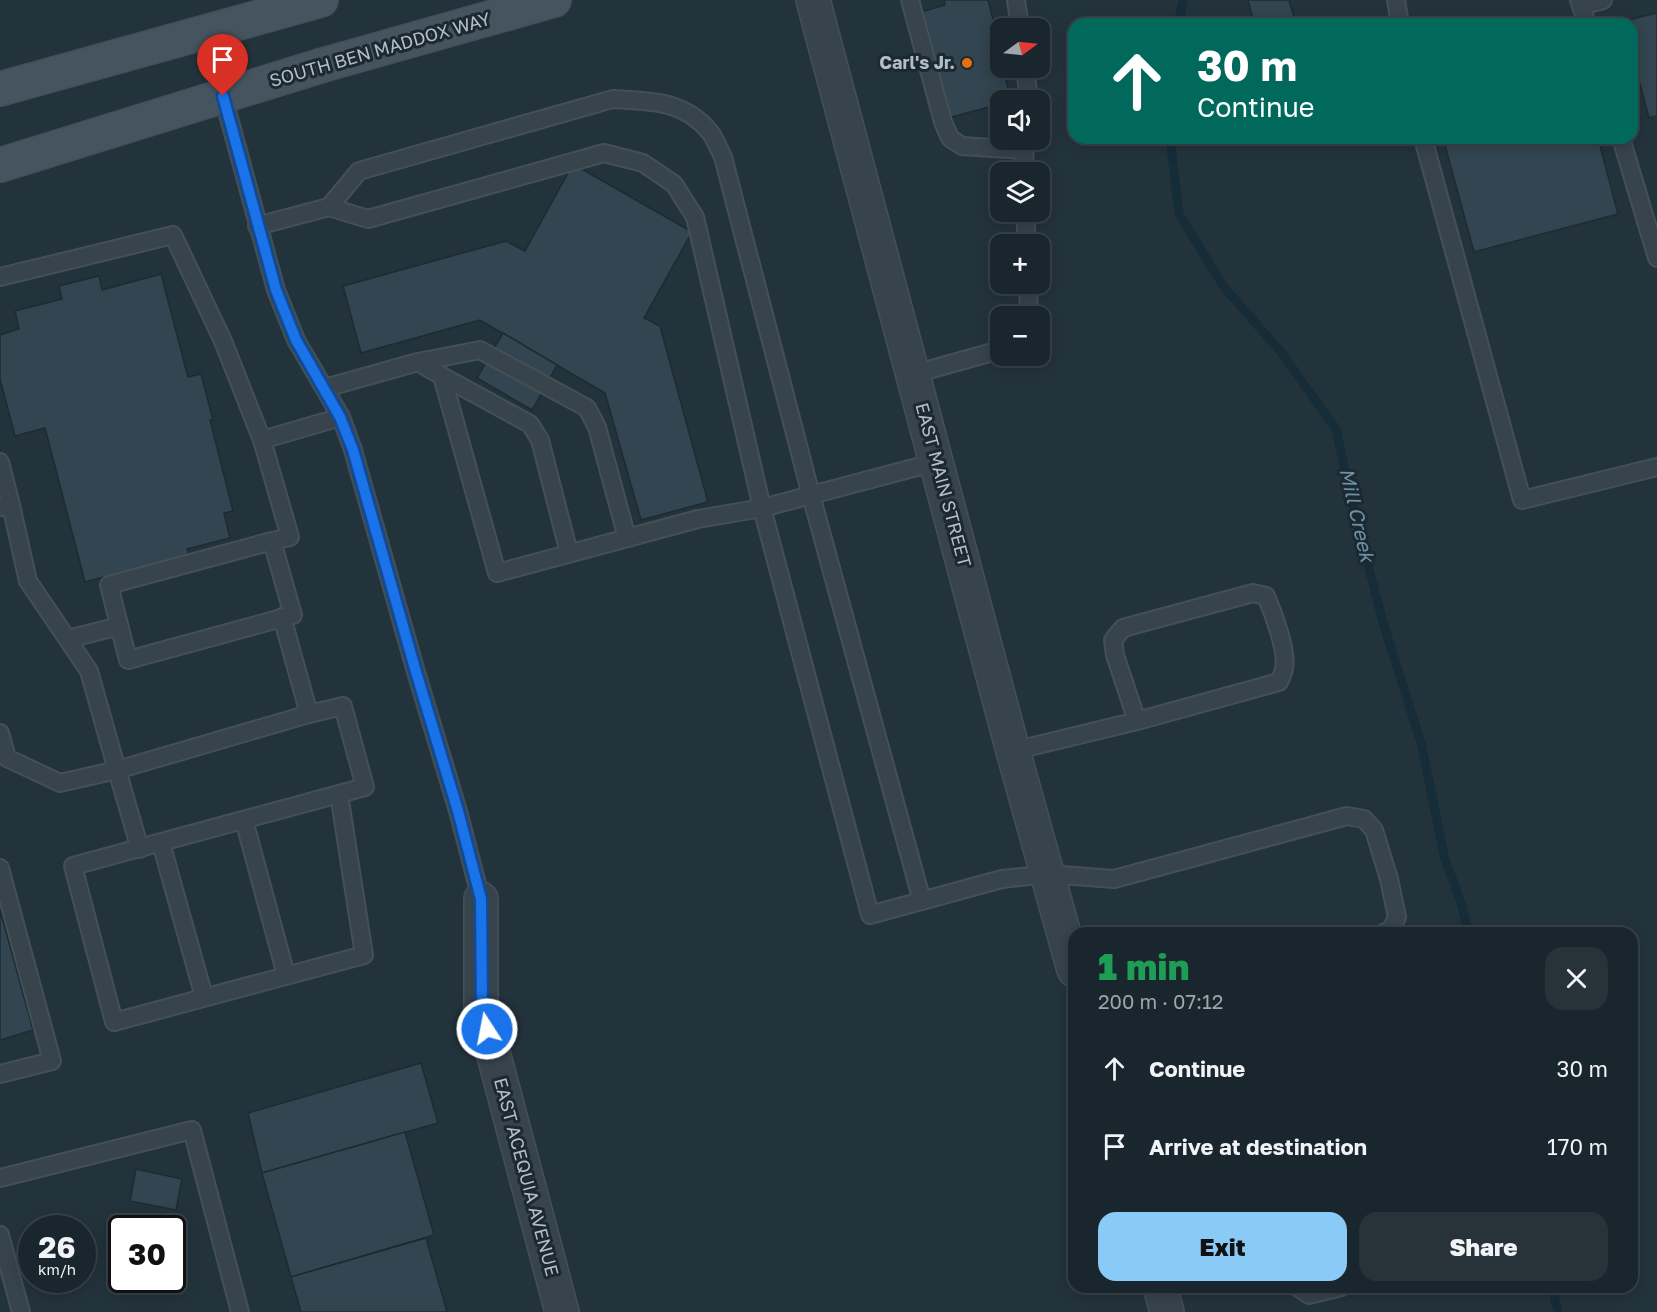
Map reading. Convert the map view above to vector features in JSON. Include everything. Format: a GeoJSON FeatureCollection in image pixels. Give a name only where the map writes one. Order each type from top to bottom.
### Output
{"type":"FeatureCollection","features":[{"type":"Feature","properties":{"kind":"main road"},"geometry":{"type":"LineString","coordinates":[[0,89],[321,0]]}},
{"type":"Feature","properties":{"kind":"main road","name":"SOUTH BEN MADDOX WAY"},"geometry":{"type":"LineString","coordinates":[[0,165],[223,96],[554,0]]}},
{"type":"Feature","properties":{"kind":"street","name":"EAST MAIN STREET"},"geometry":{"type":"LineString","coordinates":[[813,0],[1013,751],[1068,948]]}},
{"type":"Feature","properties":{"kind":"street","name":"EAST ACEQUIA AVENUE"},"geometry":{"type":"LineString","coordinates":[[481,899],[482,1007],[562,1312]]}},
{"type":"Feature","properties":{"kind":"street"},"geometry":{"type":"LineString","coordinates":[[1162,1293],[1167,1312]]}},
{"type":"Feature","properties":{"kind":"lane"},"geometry":{"type":"LineString","coordinates":[[910,0],[943,122],[950,138],[962,146],[990,146]]}},
{"type":"Feature","properties":{"kind":"lane"},"geometry":{"type":"LineString","coordinates":[[1016,0],[1019,18]]}},
{"type":"Feature","properties":{"kind":"lane"},"geometry":{"type":"LineString","coordinates":[[1396,0],[1399,18]]}},
{"type":"Feature","properties":{"kind":"lane"},"geometry":{"type":"LineString","coordinates":[[1585,18],[1580,3],[1603,0]]}},
{"type":"Feature","properties":{"kind":"lane"},"geometry":{"type":"LineString","coordinates":[[223,96],[276,290],[296,340],[325,388],[353,450],[458,811],[481,899]]}},
{"type":"Feature","properties":{"kind":"lane"},"geometry":{"type":"LineString","coordinates":[[329,207],[359,171],[613,99],[657,101],[688,111],[710,132],[723,157],[811,495],[922,901]]}},
{"type":"Feature","properties":{"kind":"lane"},"geometry":{"type":"LineString","coordinates":[[1426,144],[1522,500],[1657,467]]}},
{"type":"Feature","properties":{"kind":"lane"},"geometry":{"type":"LineString","coordinates":[[1623,144],[1657,258]]}},
{"type":"Feature","properties":{"kind":"lane"},"geometry":{"type":"LineString","coordinates":[[257,226],[329,207],[368,219],[604,153],[643,163],[674,184],[695,217],[762,508],[870,915],[1002,879],[1048,874],[1114,879],[1347,816],[1364,819],[1374,830],[1389,879],[1397,917],[1392,927]]}},
{"type":"Feature","properties":{"kind":"lane"},"geometry":{"type":"LineString","coordinates":[[0,277],[173,235],[223,341],[262,440],[290,537],[272,541],[109,585],[128,660],[293,615],[272,541]]}},
{"type":"Feature","properties":{"kind":"lane"},"geometry":{"type":"LineString","coordinates":[[325,388],[418,362],[480,350],[587,408],[597,427],[627,538]]}},
{"type":"Feature","properties":{"kind":"lane"},"geometry":{"type":"LineString","coordinates":[[914,374],[990,353]]}},
{"type":"Feature","properties":{"kind":"lane"},"geometry":{"type":"LineString","coordinates":[[418,362],[530,424],[540,440],[569,553]]}},
{"type":"Feature","properties":{"kind":"lane"},"geometry":{"type":"LineString","coordinates":[[442,376],[497,573],[698,519],[762,508],[936,462]]}},
{"type":"Feature","properties":{"kind":"lane"},"geometry":{"type":"LineString","coordinates":[[262,440],[340,417]]}},
{"type":"Feature","properties":{"kind":"lane"},"geometry":{"type":"LineString","coordinates":[[0,462],[5,507],[28,581],[89,671],[140,849]]}},
{"type":"Feature","properties":{"kind":"lane"},"geometry":{"type":"LineString","coordinates":[[1013,751],[1137,721],[1279,682],[1284,670],[1285,658],[1274,612],[1266,596],[1253,593],[1123,628],[1113,640],[1115,655],[1137,721]]}},
{"type":"Feature","properties":{"kind":"lane"},"geometry":{"type":"LineString","coordinates":[[282,617],[309,714]]}},
{"type":"Feature","properties":{"kind":"lane"},"geometry":{"type":"LineString","coordinates":[[68,639],[119,626]]}},
{"type":"Feature","properties":{"kind":"lane"},"geometry":{"type":"LineString","coordinates":[[0,733],[7,758],[60,783],[117,770],[343,706],[365,787],[339,794],[244,820],[140,849],[73,866],[114,1022],[364,955],[339,794]]}},
{"type":"Feature","properties":{"kind":"lane"},"geometry":{"type":"LineString","coordinates":[[244,820],[286,975]]}},
{"type":"Feature","properties":{"kind":"lane"},"geometry":{"type":"LineString","coordinates":[[161,843],[204,998]]}},
{"type":"Feature","properties":{"kind":"lane"},"geometry":{"type":"LineString","coordinates":[[0,868],[52,1061],[0,1074]]}},
{"type":"Feature","properties":{"kind":"lane"},"geometry":{"type":"LineString","coordinates":[[0,1178],[192,1130],[240,1312]]}},
{"type":"Feature","properties":{"kind":"lane"},"geometry":{"type":"LineString","coordinates":[[0,1235],[21,1312]]}},
{"type":"Feature","properties":{"kind":"building","name":"Carl's Jr."},"geometry":{"type":"Polygon","coordinates":[[[944,0],[988,0],[993,18],[990,18],[990,78],[1006,78],[1008,90],[990,90],[990,107],[948,118],[921,12],[945,5],[944,0]]]}},
{"type":"Feature","properties":{"kind":"building"},"geometry":{"type":"Polygon","coordinates":[[[1248,0],[1289,0],[1294,18],[1252,18],[1248,0]]]}},
{"type":"Feature","properties":{"kind":"building"},"geometry":{"type":"Polygon","coordinates":[[[1657,13],[1657,116],[1649,118],[1638,77],[1638,18],[1636,18],[1657,13]]]}},
{"type":"Feature","properties":{"kind":"building"},"geometry":{"type":"Polygon","coordinates":[[[1445,144],[1600,144],[1618,214],[1474,252],[1445,144]]]}},
{"type":"Feature","properties":{"kind":"building"},"geometry":{"type":"Polygon","coordinates":[[[573,164],[692,232],[644,318],[660,326],[708,502],[641,520],[605,393],[480,320],[361,353],[343,286],[506,241],[525,251],[573,164]]]}},
{"type":"Feature","properties":{"kind":"building"},"geometry":{"type":"Polygon","coordinates":[[[161,274],[188,377],[201,374],[233,511],[224,513],[230,538],[187,549],[189,555],[85,582],[45,428],[15,436],[0,379],[0,335],[19,329],[15,311],[62,299],[59,286],[99,276],[102,290],[161,274]]]}},
{"type":"Feature","properties":{"kind":"building"},"geometry":{"type":"Polygon","coordinates":[[[503,333],[557,365],[532,410],[477,378],[503,333]]]}},
{"type":"Feature","properties":{"kind":"building"},"geometry":{"type":"Polygon","coordinates":[[[0,910],[33,1030],[0,1040],[0,910]]]}},
{"type":"Feature","properties":{"kind":"building"},"geometry":{"type":"Polygon","coordinates":[[[421,1063],[438,1123],[262,1173],[248,1113],[421,1063]]]}},
{"type":"Feature","properties":{"kind":"building"},"geometry":{"type":"Polygon","coordinates":[[[405,1132],[434,1235],[291,1277],[262,1173],[405,1132]]]}},
{"type":"Feature","properties":{"kind":"building"},"geometry":{"type":"Polygon","coordinates":[[[136,1169],[182,1179],[176,1210],[130,1201],[136,1169]]]}},
{"type":"Feature","properties":{"kind":"building"},"geometry":{"type":"Polygon","coordinates":[[[426,1238],[447,1312],[301,1312],[291,1277],[426,1238]]]}},
{"type":"Feature","properties":{"kind":"waterway","name":"Mill Creek"},"geometry":{"type":"LineString","coordinates":[[1179,18],[1183,0]]}},
{"type":"Feature","properties":{"kind":"waterway","name":"Mill Creek"},"geometry":{"type":"LineString","coordinates":[[1171,144],[1179,214],[1224,287],[1281,352],[1336,429],[1382,619],[1421,743],[1445,859],[1462,906],[1467,927]]}},
{"type":"Feature","properties":{"kind":"waterway","name":"Mill Creek"},"geometry":{"type":"LineString","coordinates":[[1553,1293],[1558,1312]]}},
{"type":"Feature","properties":{"kind":"place","name":"Carl's Jr."},"geometry":{"type":"Point","coordinates":[967,63]}},
{"type":"Feature","properties":{"kind":"route"},"geometry":{"type":"LineString","coordinates":[[223,96],[276,290],[296,340],[309,365],[325,388],[353,450],[458,811],[481,899],[482,1007],[487,1029]]}}]}
